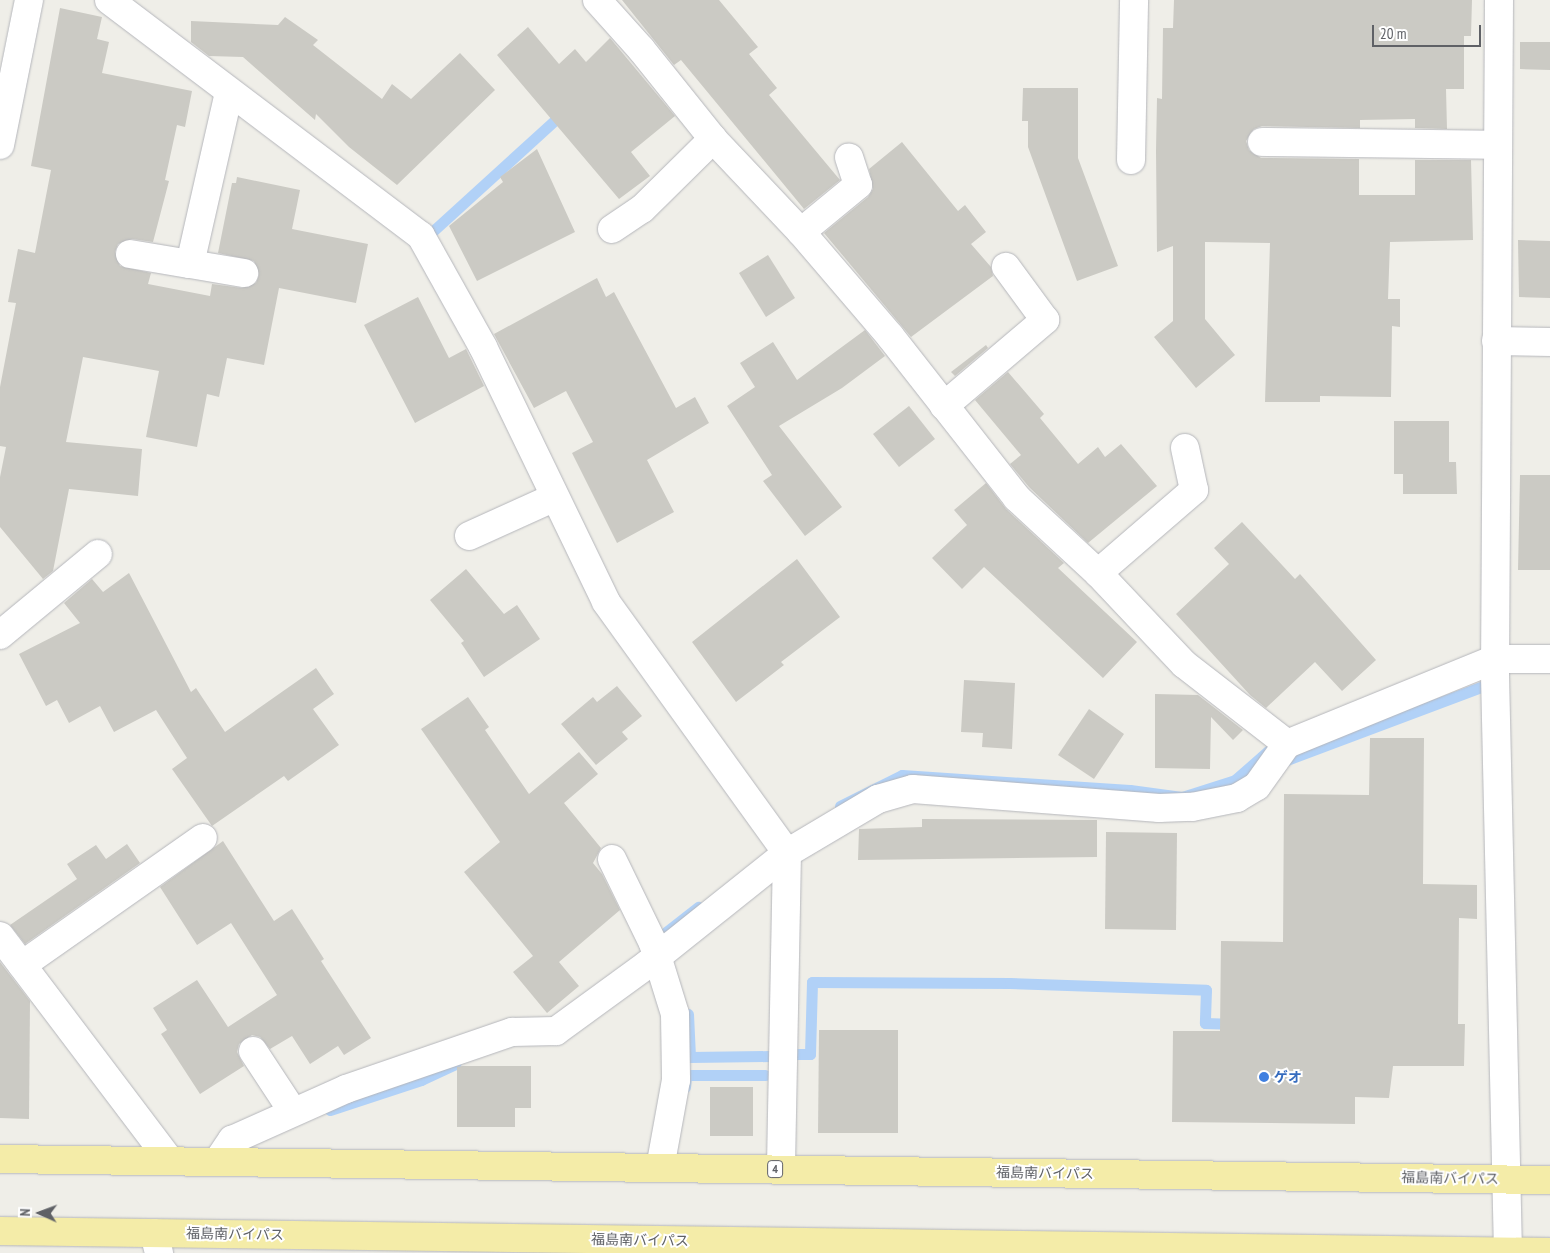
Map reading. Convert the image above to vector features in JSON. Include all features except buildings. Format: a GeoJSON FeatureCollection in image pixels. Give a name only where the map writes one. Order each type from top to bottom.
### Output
{"type":"FeatureCollection","features":[{"type":"Feature","properties":{"kind":"highway","name":"福島南バイパス"},"geometry":{"type":"LineString","coordinates":[[0,1159],[1550,1180]]}},
{"type":"Feature","properties":{"kind":"highway","name":"福島南バイパス"},"geometry":{"type":"LineString","coordinates":[[0,1230],[156,1243],[1550,1252]]}},
{"type":"Feature","properties":{"kind":"street"},"geometry":{"type":"LineString","coordinates":[[0,145],[29,0]]}},
{"type":"Feature","properties":{"kind":"street"},"geometry":{"type":"LineString","coordinates":[[109,0],[421,236],[483,347],[606,602],[787,853],[781,1169]]}},
{"type":"Feature","properties":{"kind":"street"},"geometry":{"type":"LineString","coordinates":[[597,0],[641,49],[713,139],[801,232],[1018,498],[1098,572],[1184,664],[1287,744]]}},
{"type":"Feature","properties":{"kind":"street"},"geometry":{"type":"LineString","coordinates":[[1131,160],[1134,0]]}},
{"type":"Feature","properties":{"kind":"street"},"geometry":{"type":"LineString","coordinates":[[1499,0],[1495,660],[1508,1179],[1508,1252]]}},
{"type":"Feature","properties":{"kind":"street"},"geometry":{"type":"LineString","coordinates":[[190,264],[229,92]]}},
{"type":"Feature","properties":{"kind":"street"},"geometry":{"type":"LineString","coordinates":[[612,229],[642,209],[713,139]]}},
{"type":"Feature","properties":{"kind":"street"},"geometry":{"type":"LineString","coordinates":[[1262,142],[1498,146]]}},
{"type":"Feature","properties":{"kind":"street"},"geometry":{"type":"LineString","coordinates":[[801,232],[858,185],[849,157]]}},
{"type":"Feature","properties":{"kind":"street"},"geometry":{"type":"LineString","coordinates":[[130,254],[244,273]]}},
{"type":"Feature","properties":{"kind":"street"},"geometry":{"type":"LineString","coordinates":[[944,406],[1046,320],[1006,267]]}},
{"type":"Feature","properties":{"kind":"street"},"geometry":{"type":"LineString","coordinates":[[1496,341],[1550,342]]}},
{"type":"Feature","properties":{"kind":"street"},"geometry":{"type":"LineString","coordinates":[[1098,572],[1194,490],[1185,448]]}},
{"type":"Feature","properties":{"kind":"street"},"geometry":{"type":"LineString","coordinates":[[469,536],[556,497]]}},
{"type":"Feature","properties":{"kind":"street"},"geometry":{"type":"LineString","coordinates":[[0,635],[98,554]]}},
{"type":"Feature","properties":{"kind":"street"},"geometry":{"type":"LineString","coordinates":[[217,1162],[232,1140],[293,1112],[342,1080],[512,1032],[556,1031],[657,956],[787,853],[878,798],[913,789],[1159,808],[1192,807],[1237,798],[1258,786],[1287,744],[1495,660],[1550,659]]}},
{"type":"Feature","properties":{"kind":"street"},"geometry":{"type":"LineString","coordinates":[[22,965],[203,838]]}},
{"type":"Feature","properties":{"kind":"street"},"geometry":{"type":"LineString","coordinates":[[612,859],[657,956],[676,1014],[678,1043],[671,1116],[660,1168]]}},
{"type":"Feature","properties":{"kind":"street"},"geometry":{"type":"LineString","coordinates":[[0,936],[170,1161]]}},
{"type":"Feature","properties":{"kind":"street"},"geometry":{"type":"LineString","coordinates":[[253,1051],[293,1112]]}},
{"type":"Feature","properties":{"kind":"waterway"},"geometry":{"type":"LineString","coordinates":[[433,231],[565,111]]}},
{"type":"Feature","properties":{"kind":"waterway"},"geometry":{"type":"LineString","coordinates":[[1284,761],[1491,683]]}},
{"type":"Feature","properties":{"kind":"waterway"},"geometry":{"type":"LineString","coordinates":[[840,806],[902,775],[1130,790],[1182,797],[1235,780],[1268,751]]}},
{"type":"Feature","properties":{"kind":"waterway"},"geometry":{"type":"LineString","coordinates":[[666,932],[698,907]]}},
{"type":"Feature","properties":{"kind":"waterway"},"geometry":{"type":"LineString","coordinates":[[792,1054],[810,1054],[812,982],[1010,983],[1206,990],[1205,1023],[1236,1024]]}},
{"type":"Feature","properties":{"kind":"waterway"},"geometry":{"type":"LineString","coordinates":[[688,1014],[690,1057],[770,1056]]}},
{"type":"Feature","properties":{"kind":"waterway"},"geometry":{"type":"LineString","coordinates":[[330,1110],[421,1080],[456,1064]]}},
{"type":"Feature","properties":{"kind":"waterway"},"geometry":{"type":"LineString","coordinates":[[685,1087],[686,1075],[765,1075]]}},
{"type":"Feature","properties":{"kind":"place","name":"ゲオ"},"geometry":{"type":"Point","coordinates":[1264,1077]}}]}
